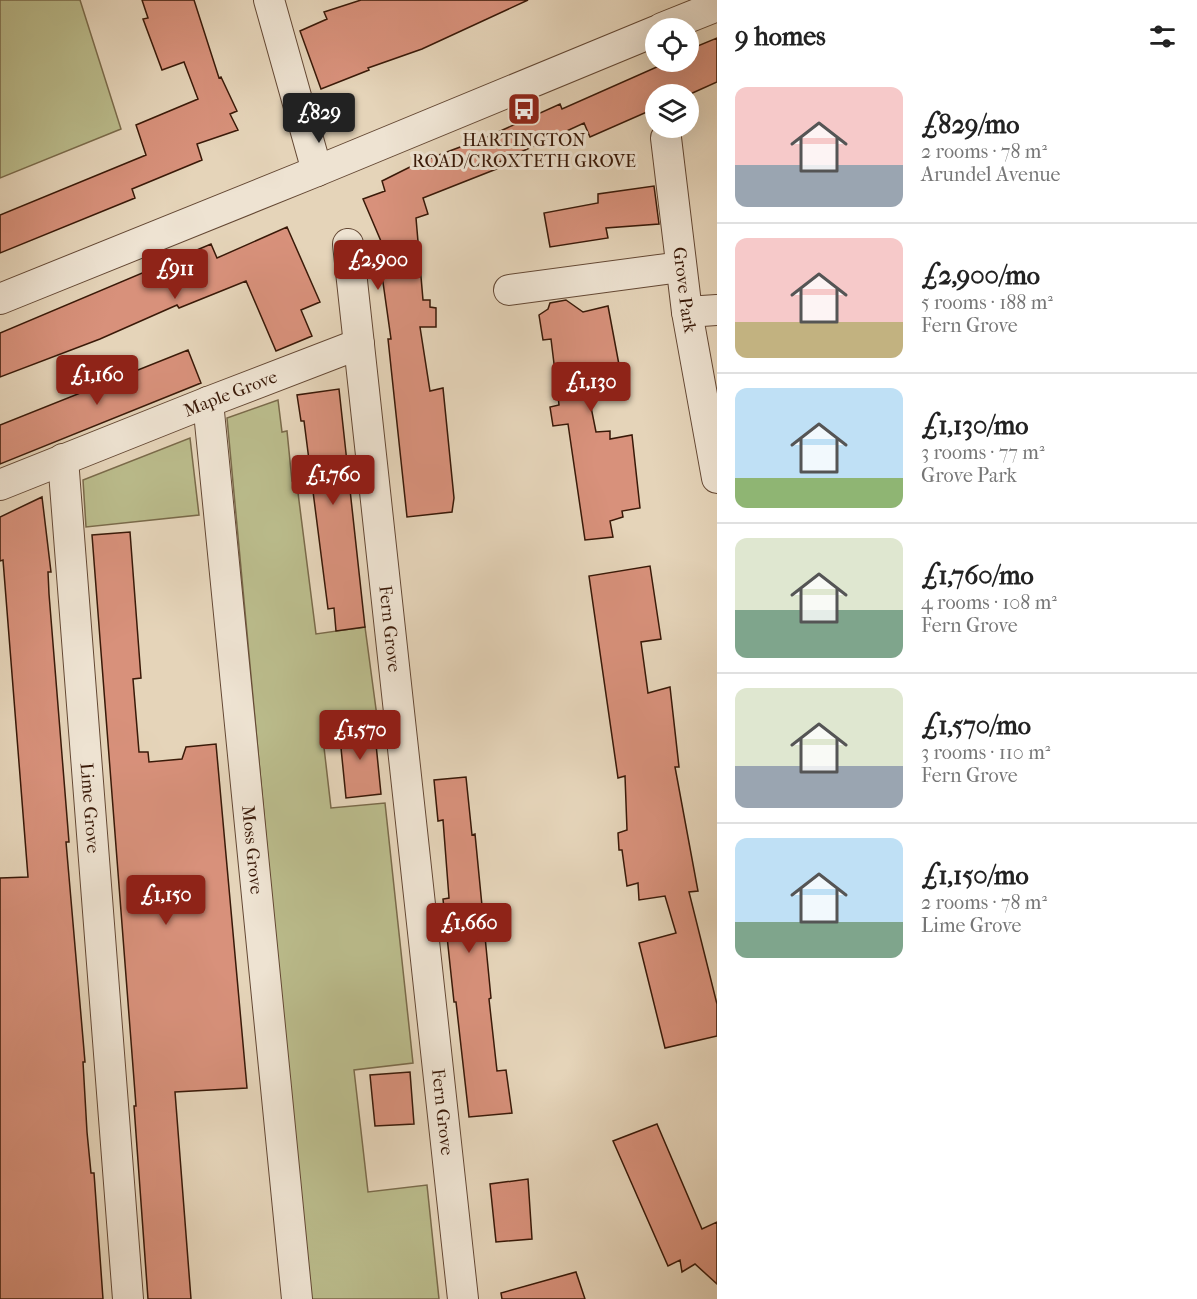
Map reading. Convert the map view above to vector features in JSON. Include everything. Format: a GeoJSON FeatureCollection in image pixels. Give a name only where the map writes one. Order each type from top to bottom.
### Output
{"type":"FeatureCollection","features":[{"type":"Feature","properties":{"kind":"street"},"geometry":{"type":"LineString","coordinates":[[269,0],[317,171]]}},
{"type":"Feature","properties":{"kind":"street"},"geometry":{"type":"LineString","coordinates":[[687,18],[717,6]]}},
{"type":"Feature","properties":{"kind":"street"},"geometry":{"type":"LineString","coordinates":[[0,299],[645,36]]}},
{"type":"Feature","properties":{"kind":"street","name":"Grove Park"},"geometry":{"type":"LineString","coordinates":[[666,138],[687,312],[717,477]]}},
{"type":"Feature","properties":{"kind":"street","name":"Fern Grove"},"geometry":{"type":"LineString","coordinates":[[348,244],[463,1299]]}},
{"type":"Feature","properties":{"kind":"street"},"geometry":{"type":"LineString","coordinates":[[509,290],[681,267]]}},
{"type":"Feature","properties":{"kind":"street"},"geometry":{"type":"LineString","coordinates":[[687,312],[717,310]]}},
{"type":"Feature","properties":{"kind":"street","name":"Maple Grove"},"geometry":{"type":"LineString","coordinates":[[0,485],[359,344]]}},
{"type":"Feature","properties":{"kind":"street","name":"Moss Grove"},"geometry":{"type":"LineString","coordinates":[[208,402],[297,1299]]}},
{"type":"Feature","properties":{"kind":"street","name":"Lime Grove"},"geometry":{"type":"LineString","coordinates":[[63,459],[128,1299]]}},
{"type":"Feature","properties":{"kind":"green space"},"geometry":{"type":"Polygon","coordinates":[[[0,0],[80,0],[121,129],[0,178],[0,0]]]}},
{"type":"Feature","properties":{"kind":"green space"},"geometry":{"type":"Polygon","coordinates":[[[278,400],[282,432],[287,431],[292,481],[297,485],[316,634],[365,627],[378,724],[322,730],[331,808],[385,803],[413,1063],[354,1070],[368,1192],[427,1185],[439,1299],[309,1299],[227,418],[278,400]]]}},
{"type":"Feature","properties":{"kind":"green space"},"geometry":{"type":"Polygon","coordinates":[[[190,438],[199,515],[86,527],[83,480],[190,438]]]}},
{"type":"Feature","properties":{"kind":"building"},"geometry":{"type":"Polygon","coordinates":[[[142,0],[194,0],[219,78],[221,77],[237,111],[230,114],[238,130],[197,144],[202,160],[132,189],[135,198],[0,253],[0,215],[146,155],[136,125],[198,99],[184,62],[162,70],[143,19],[148,18],[142,0]]]}},
{"type":"Feature","properties":{"kind":"building"},"geometry":{"type":"Polygon","coordinates":[[[361,0],[528,0],[422,49],[368,68],[369,70],[321,89],[300,31],[327,19],[324,12],[361,0]]]}},
{"type":"Feature","properties":{"kind":"building"},"geometry":{"type":"Polygon","coordinates":[[[717,38],[717,82],[699,90],[699,84],[645,84],[645,113],[590,137],[584,123],[497,163],[499,168],[423,198],[428,214],[416,218],[423,300],[430,300],[430,307],[436,308],[436,327],[420,327],[430,391],[443,388],[454,498],[452,512],[407,517],[388,339],[391,339],[379,254],[386,253],[363,199],[385,191],[382,181],[420,162],[487,137],[560,104],[562,109],[645,72],[699,72],[699,45],[717,38]]]}},
{"type":"Feature","properties":{"kind":"building"},"geometry":{"type":"Polygon","coordinates":[[[654,186],[659,224],[606,228],[608,238],[550,247],[544,213],[598,203],[598,194],[654,186]]]}},
{"type":"Feature","properties":{"kind":"building"},"geometry":{"type":"Polygon","coordinates":[[[287,227],[320,302],[301,310],[312,336],[276,351],[246,281],[179,308],[177,305],[100,339],[0,377],[0,333],[211,244],[217,258],[287,227]]]}},
{"type":"Feature","properties":{"kind":"building"},"geometry":{"type":"Polygon","coordinates":[[[566,300],[583,312],[608,306],[623,386],[588,392],[596,432],[610,431],[610,439],[632,435],[640,508],[622,511],[623,517],[610,521],[613,537],[585,540],[568,424],[553,426],[550,407],[559,405],[551,339],[543,340],[539,315],[548,309],[550,303],[566,300]]]}},
{"type":"Feature","properties":{"kind":"building"},"geometry":{"type":"Polygon","coordinates":[[[188,350],[201,383],[0,464],[0,425],[188,350]]]}},
{"type":"Feature","properties":{"kind":"building"},"geometry":{"type":"Polygon","coordinates":[[[339,389],[365,627],[336,631],[334,608],[328,609],[304,421],[301,421],[297,395],[339,389]]]}},
{"type":"Feature","properties":{"kind":"building"},"geometry":{"type":"Polygon","coordinates":[[[42,497],[51,572],[48,572],[49,594],[69,842],[66,842],[85,1062],[83,1062],[87,1132],[91,1173],[94,1173],[103,1299],[0,1299],[0,878],[28,877],[3,560],[0,561],[0,517],[42,497]]]}},
{"type":"Feature","properties":{"kind":"building"},"geometry":{"type":"Polygon","coordinates":[[[130,532],[141,678],[133,679],[139,752],[148,752],[149,762],[182,759],[186,747],[216,744],[247,1088],[175,1092],[191,1299],[148,1299],[134,1106],[136,1106],[92,535],[130,532]]]}},
{"type":"Feature","properties":{"kind":"building"},"geometry":{"type":"Polygon","coordinates":[[[650,566],[661,639],[641,642],[648,693],[670,687],[679,767],[675,767],[698,891],[689,892],[717,1004],[717,1036],[665,1048],[639,943],[676,933],[665,896],[639,900],[638,883],[627,886],[622,850],[619,850],[618,833],[627,830],[625,776],[618,778],[589,576],[650,566]]]}},
{"type":"Feature","properties":{"kind":"building"},"geometry":{"type":"Polygon","coordinates":[[[374,724],[381,794],[346,798],[339,728],[374,724]]]}},
{"type":"Feature","properties":{"kind":"building"},"geometry":{"type":"Polygon","coordinates":[[[466,777],[472,835],[475,834],[497,1071],[506,1070],[512,1113],[469,1117],[443,899],[449,898],[443,820],[438,821],[434,780],[466,777]]]}},
{"type":"Feature","properties":{"kind":"building"},"geometry":{"type":"Polygon","coordinates":[[[410,1072],[414,1124],[375,1126],[370,1075],[410,1072]]]}},
{"type":"Feature","properties":{"kind":"building"},"geometry":{"type":"Polygon","coordinates":[[[657,1124],[702,1229],[717,1222],[717,1284],[695,1264],[682,1272],[680,1260],[668,1266],[613,1141],[657,1124]]]}},
{"type":"Feature","properties":{"kind":"building"},"geometry":{"type":"Polygon","coordinates":[[[528,1179],[532,1239],[496,1242],[490,1184],[528,1179]]]}},
{"type":"Feature","properties":{"kind":"building"},"geometry":{"type":"Polygon","coordinates":[[[576,1272],[585,1299],[502,1299],[501,1293],[576,1272]]]}},
{"type":"Feature","properties":{"kind":"place","name":"HARTINGTON ROAD/CROXTETH GROVE"},"geometry":{"type":"Point","coordinates":[524,109]}}]}
